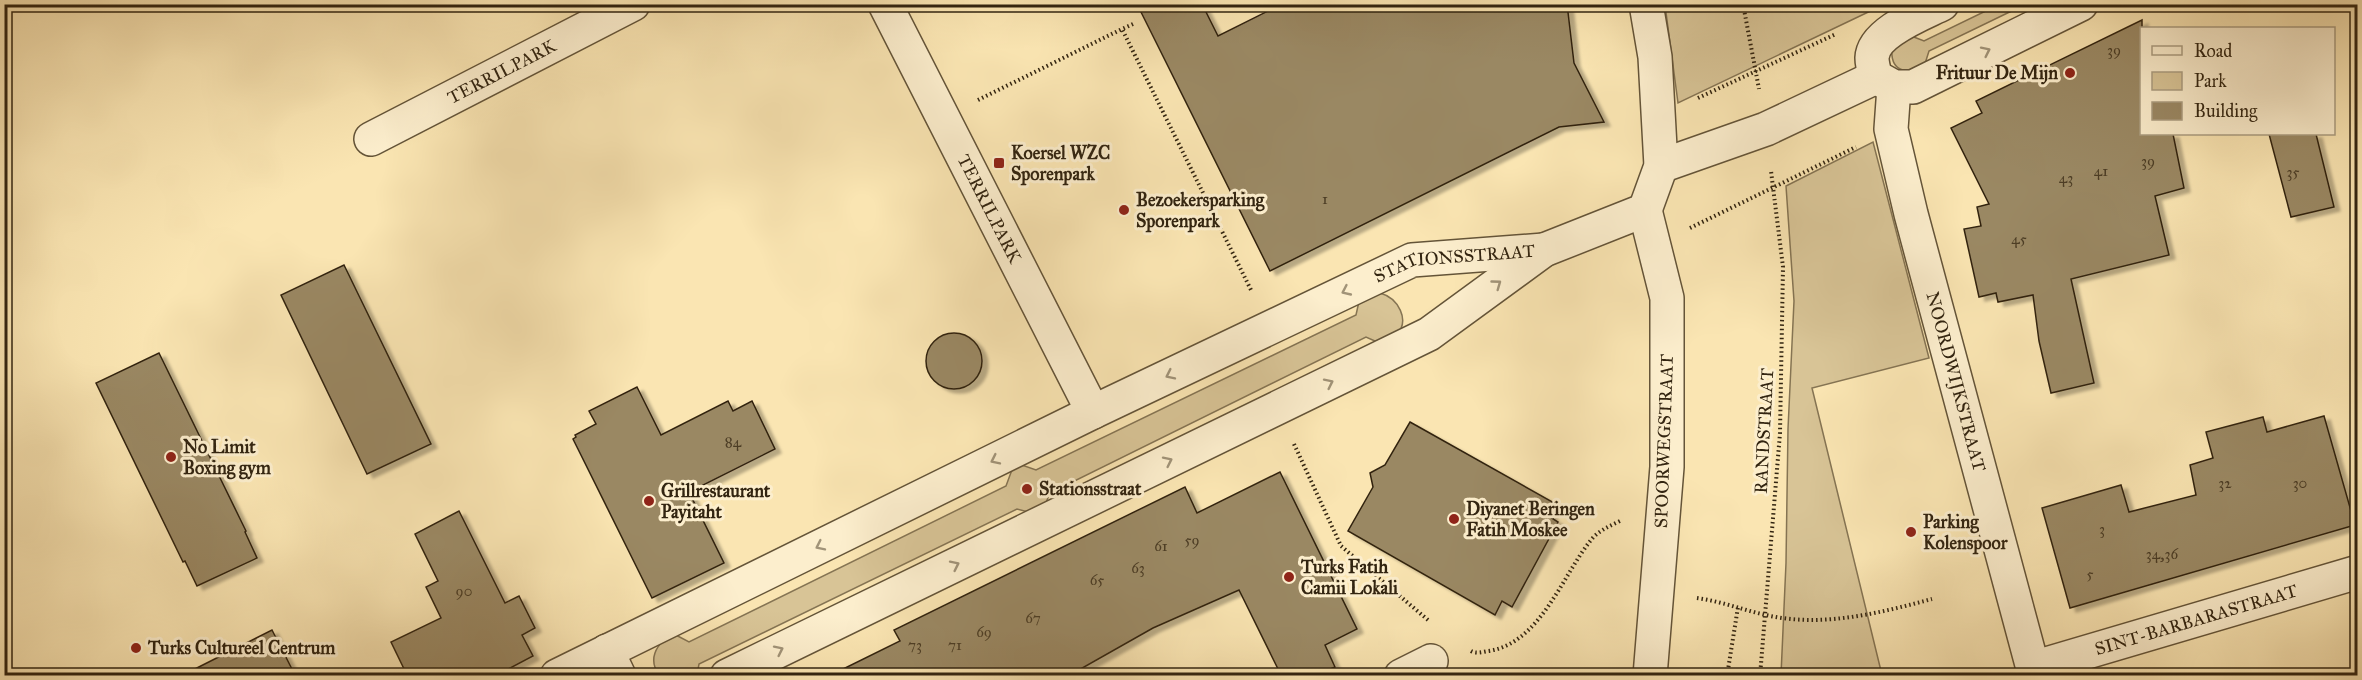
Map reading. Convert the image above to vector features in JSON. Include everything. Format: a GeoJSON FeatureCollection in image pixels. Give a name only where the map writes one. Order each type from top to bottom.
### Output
{"type":"FeatureCollection","features":[{"type":"Feature","properties":{"kind":"street","name":"TERRILPARK"},"geometry":{"type":"LineString","coordinates":[[371,138],[633,4]]}},
{"type":"Feature","properties":{"kind":"street","name":"TERRILPARK"},"geometry":{"type":"LineString","coordinates":[[885,4],[1093,412]]}},
{"type":"Feature","properties":{"kind":"street"},"geometry":{"type":"LineString","coordinates":[[1645,210],[1661,166],[1655,57],[1646,4]]}},
{"type":"Feature","properties":{"kind":"street"},"geometry":{"type":"LineString","coordinates":[[1885,82],[1872,56],[1878,43],[1891,30],[1942,4]]}},
{"type":"Feature","properties":{"kind":"street"},"geometry":{"type":"LineString","coordinates":[[1661,166],[1766,129],[1885,82],[1913,87],[2081,4]]}},
{"type":"Feature","properties":{"kind":"street","name":"NOORDWIJKSTRAAT"},"geometry":{"type":"LineString","coordinates":[[1885,82],[1892,129],[1941,327],[2034,672]]}},
{"type":"Feature","properties":{"kind":"street","name":"STATIONSSTRAAT"},"geometry":{"type":"LineString","coordinates":[[727,675],[1429,334],[1544,249],[1645,210]]}},
{"type":"Feature","properties":{"kind":"street","name":"SPOORWEGSTRAAT"},"geometry":{"type":"LineString","coordinates":[[1645,210],[1667,298],[1667,467],[1650,675]]}},
{"type":"Feature","properties":{"kind":"street","name":"STATIONSSTRAAT"},"geometry":{"type":"LineString","coordinates":[[557,675],[613,663],[1093,412],[1412,260],[1544,249]]}},
{"type":"Feature","properties":{"kind":"street","name":"SINT-BARBARASTRAAT"},"geometry":{"type":"LineString","coordinates":[[2034,672],[2358,572]]}},
{"type":"Feature","properties":{"kind":"street"},"geometry":{"type":"LineString","coordinates":[[1401,675],[1431,661]]}},
{"type":"Feature","properties":{"kind":"path"},"geometry":{"type":"LineString","coordinates":[[1743,4],[1756,72]]}},
{"type":"Feature","properties":{"kind":"path"},"geometry":{"type":"LineString","coordinates":[[1659,115],[1864,21],[1891,30]]}},
{"type":"Feature","properties":{"kind":"path"},"geometry":{"type":"LineString","coordinates":[[942,117],[1132,24]]}},
{"type":"Feature","properties":{"kind":"path"},"geometry":{"type":"LineString","coordinates":[[1122,29],[1270,327]]}},
{"type":"Feature","properties":{"kind":"path"},"geometry":{"type":"LineString","coordinates":[[1654,246],[1892,129]]}},
{"type":"Feature","properties":{"kind":"path","name":"RANDSTRAAT"},"geometry":{"type":"LineString","coordinates":[[1760,675],[1780,433],[1782,267],[1773,187]]}},
{"type":"Feature","properties":{"kind":"path"},"geometry":{"type":"LineString","coordinates":[[1277,408],[1341,546],[1434,625]]}},
{"type":"Feature","properties":{"kind":"path"},"geometry":{"type":"LineString","coordinates":[[1467,649],[1475,653],[1494,651],[1518,640],[1531,628],[1562,586],[1591,540],[1601,530],[1664,501]]}},
{"type":"Feature","properties":{"kind":"path"},"geometry":{"type":"LineString","coordinates":[[1715,600],[1764,614],[1816,621],[1876,613],[1932,599]]}},
{"type":"Feature","properties":{"kind":"path"},"geometry":{"type":"LineString","coordinates":[[1727,675],[1738,607]]}},
{"type":"Feature","properties":{"kind":"green space"},"geometry":{"type":"Polygon","coordinates":[[[1665,4],[1883,5],[1678,103],[1665,4]]]}},
{"type":"Feature","properties":{"kind":"green space"},"geometry":{"type":"Polygon","coordinates":[[[1998,5],[2024,5],[1929,51],[1923,70],[1900,69],[1893,62],[1892,48],[1906,34],[1924,41],[1998,5]]]}},
{"type":"Feature","properties":{"kind":"green space"},"geometry":{"type":"Polygon","coordinates":[[[1873,142],[1929,358],[1812,388],[1882,675],[1781,675],[1794,301],[1786,186],[1873,142]]]}},
{"type":"Feature","properties":{"kind":"green space"},"geometry":{"type":"Polygon","coordinates":[[[1380,293],[1397,305],[1402,317],[1400,330],[1384,345],[1366,337],[1050,493],[1042,512],[1036,514],[1017,509],[699,664],[697,675],[659,675],[655,669],[655,652],[672,633],[689,642],[1006,486],[1013,467],[1019,464],[1036,470],[1356,315],[1360,297],[1380,293]]]}},
{"type":"Feature","properties":{"kind":"building"},"geometry":{"type":"Polygon","coordinates":[[[1137,4],[1202,4],[1218,36],[1282,4],[1567,4],[1574,63],[1604,122],[1559,127],[1270,271],[1137,4]]]}},
{"type":"Feature","properties":{"kind":"building"},"geometry":{"type":"Polygon","coordinates":[[[2142,20],[2142,27],[2140,27],[2140,135],[2173,135],[2184,188],[2155,196],[2169,255],[2071,279],[2094,383],[2051,393],[2039,341],[2033,295],[1998,302],[1996,293],[1979,297],[1964,229],[1981,226],[1977,207],[1989,204],[1951,128],[1982,113],[1976,101],[2142,20]]]}},
{"type":"Feature","properties":{"kind":"building"},"geometry":{"type":"Polygon","coordinates":[[[2269,135],[2316,135],[2334,207],[2291,217],[2269,135]]]}},
{"type":"Feature","properties":{"kind":"building"},"geometry":{"type":"Polygon","coordinates":[[[344,265],[431,444],[367,474],[281,295],[344,265]]]}},
{"type":"Feature","properties":{"kind":"building"},"geometry":{"type":"Polygon","coordinates":[[[948,333],[960,333],[970,337],[978,345],[982,361],[978,377],[970,385],[960,389],[948,389],[938,385],[930,377],[926,367],[926,355],[930,345],[938,337],[948,333]]]}},
{"type":"Feature","properties":{"kind":"building","name":"No Limit Boxing gym"},"geometry":{"type":"Polygon","coordinates":[[[159,353],[257,558],[197,586],[185,561],[183,562],[96,383],[159,353]]]}},
{"type":"Feature","properties":{"kind":"building","name":"Grillrestaurant Payitaht"},"geometry":{"type":"Polygon","coordinates":[[[637,387],[661,435],[728,401],[733,411],[752,401],[775,449],[689,492],[724,563],[652,598],[573,439],[575,435],[596,424],[589,411],[637,387]]]}},
{"type":"Feature","properties":{"kind":"building"},"geometry":{"type":"Polygon","coordinates":[[[2324,416],[2355,525],[2070,608],[2042,508],[2121,485],[2129,512],[2196,495],[2190,465],[2213,458],[2206,432],[2263,417],[2267,432],[2324,416]]]}},
{"type":"Feature","properties":{"kind":"building","name":"Diyanet Beringen Fatih Moskee"},"geometry":{"type":"Polygon","coordinates":[[[1410,422],[1556,504],[1550,517],[1558,522],[1512,607],[1502,601],[1495,615],[1348,531],[1373,487],[1370,473],[1385,465],[1410,422]]]}},
{"type":"Feature","properties":{"kind":"building"},"geometry":{"type":"Polygon","coordinates":[[[1280,472],[1357,629],[1325,645],[1335,667],[1316,675],[1281,675],[1239,590],[1153,628],[1070,675],[831,675],[900,641],[894,630],[1185,487],[1197,513],[1280,472]]]}},
{"type":"Feature","properties":{"kind":"building"},"geometry":{"type":"Polygon","coordinates":[[[459,511],[505,603],[519,596],[535,628],[522,635],[533,656],[497,675],[407,675],[391,642],[441,618],[426,587],[438,581],[415,534],[459,511]]]}},
{"type":"Feature","properties":{"kind":"building"},"geometry":{"type":"Polygon","coordinates":[[[272,630],[295,675],[183,675],[272,630]]]}},
{"type":"Feature","properties":{"kind":"place","name":"Frituur De Mijn"},"geometry":{"type":"Point","coordinates":[2070,73]}},
{"type":"Feature","properties":{"kind":"place","name":"Koersel WZC Sporenpark"},"geometry":{"type":"Point","coordinates":[999,163]}},
{"type":"Feature","properties":{"kind":"place","name":"Bezoekersparking Sporenpark"},"geometry":{"type":"Point","coordinates":[1124,210]}},
{"type":"Feature","properties":{"kind":"place","name":"No Limit Boxing gym"},"geometry":{"type":"Point","coordinates":[171,457]}},
{"type":"Feature","properties":{"kind":"place","name":"Stationsstraat"},"geometry":{"type":"Point","coordinates":[1027,489]}},
{"type":"Feature","properties":{"kind":"place","name":"Grillrestaurant Payitaht"},"geometry":{"type":"Point","coordinates":[649,501]}},
{"type":"Feature","properties":{"kind":"place","name":"Diyanet Beringen Fatih Moskee"},"geometry":{"type":"Point","coordinates":[1454,519]}},
{"type":"Feature","properties":{"kind":"place","name":"Parking Kolenspoor"},"geometry":{"type":"Point","coordinates":[1911,532]}},
{"type":"Feature","properties":{"kind":"place","name":"Turks Fatih Camii Lokali"},"geometry":{"type":"Point","coordinates":[1289,577]}},
{"type":"Feature","properties":{"kind":"place","name":"Turks Cultureel Centrum"},"geometry":{"type":"Point","coordinates":[136,648]}}]}
